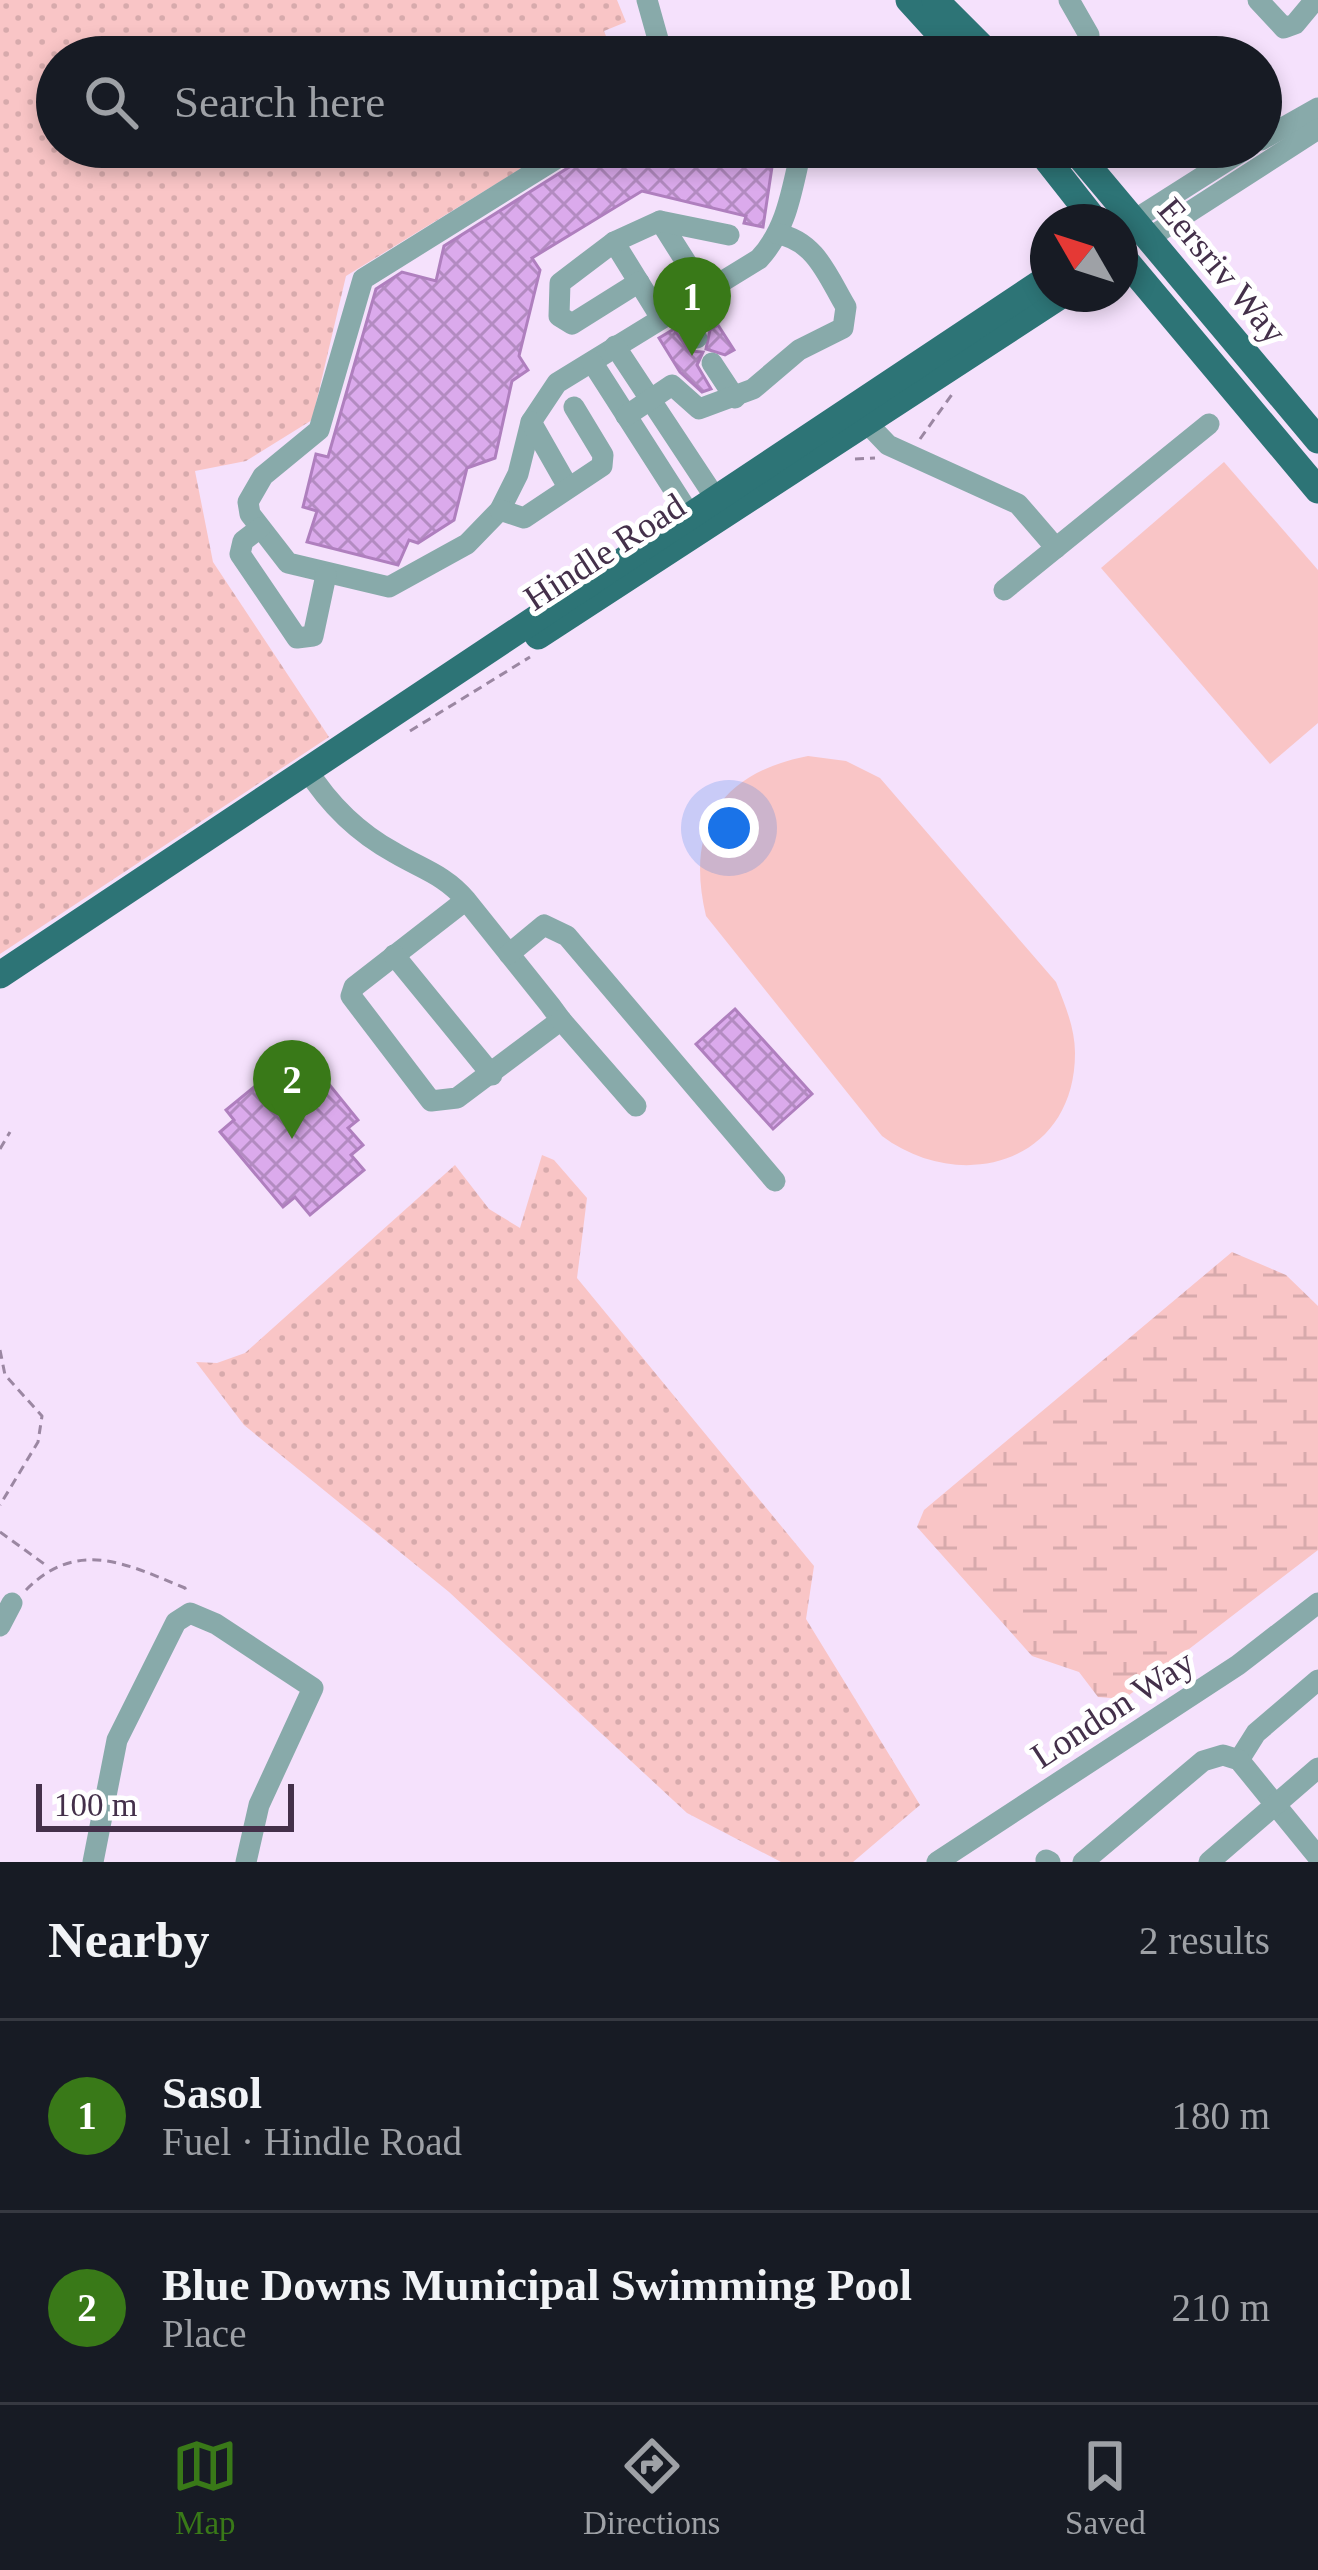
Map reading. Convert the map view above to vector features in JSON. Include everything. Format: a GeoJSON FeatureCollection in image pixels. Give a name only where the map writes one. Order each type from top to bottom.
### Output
{"type":"FeatureCollection","features":[{"type":"Feature","properties":{"kind":"main road"},"geometry":{"type":"LineString","coordinates":[[909,0],[942,36]]}},
{"type":"Feature","properties":{"kind":"main road"},"geometry":{"type":"LineString","coordinates":[[935,0],[971,36]]}},
{"type":"Feature","properties":{"kind":"main road","name":"Eersriv Way"},"geometry":{"type":"LineString","coordinates":[[1053,168],[1082,204]]}},
{"type":"Feature","properties":{"kind":"main road","name":"Eersriv Way"},"geometry":{"type":"LineString","coordinates":[[1088,168],[1115,204]]}},
{"type":"Feature","properties":{"kind":"main road","name":"Eersriv Way"},"geometry":{"type":"LineString","coordinates":[[1138,234],[1318,440]]}},
{"type":"Feature","properties":{"kind":"main road","name":"Eersriv Way"},"geometry":{"type":"LineString","coordinates":[[1138,277],[1318,490]]}},
{"type":"Feature","properties":{"kind":"main road","name":"Hindle Road"},"geometry":{"type":"LineString","coordinates":[[0,975],[721,506],[1030,291]]}},
{"type":"Feature","properties":{"kind":"main road","name":"Hindle Road"},"geometry":{"type":"LineString","coordinates":[[721,506],[867,423],[1037,312]]}},
{"type":"Feature","properties":{"kind":"street"},"geometry":{"type":"LineString","coordinates":[[647,0],[657,36]]}},
{"type":"Feature","properties":{"kind":"street"},"geometry":{"type":"LineString","coordinates":[[1069,0],[1089,35]]}},
{"type":"Feature","properties":{"kind":"street"},"geometry":{"type":"LineString","coordinates":[[1258,0],[1284,28],[1295,24],[1315,0]]}},
{"type":"Feature","properties":{"kind":"street"},"geometry":{"type":"LineString","coordinates":[[1282,128],[1318,108]]}},
{"type":"Feature","properties":{"kind":"street"},"geometry":{"type":"LineString","coordinates":[[1282,149],[1318,129]]}},
{"type":"Feature","properties":{"kind":"street"},"geometry":{"type":"LineString","coordinates":[[541,168],[363,279],[320,430],[253,488],[250,514],[288,563],[378,586],[403,582],[466,544],[500,510],[518,474],[531,422],[557,383],[759,259],[778,234],[796,168]]}},
{"type":"Feature","properties":{"kind":"street"},"geometry":{"type":"LineString","coordinates":[[1138,226],[1220,168]]}},
{"type":"Feature","properties":{"kind":"street"},"geometry":{"type":"LineString","coordinates":[[1138,227],[1246,168]]}},
{"type":"Feature","properties":{"kind":"street"},"geometry":{"type":"LineString","coordinates":[[660,221],[705,292]]}},
{"type":"Feature","properties":{"kind":"street"},"geometry":{"type":"LineString","coordinates":[[639,282],[572,324],[559,316],[560,283],[614,242],[660,221],[729,235]]}},
{"type":"Feature","properties":{"kind":"street"},"geometry":{"type":"LineString","coordinates":[[626,416],[672,385],[698,410],[735,398],[845,323],[846,307],[814,253],[795,237],[778,234]]}},
{"type":"Feature","properties":{"kind":"street"},"geometry":{"type":"LineString","coordinates":[[614,242],[639,282],[697,338]]}},
{"type":"Feature","properties":{"kind":"street"},"geometry":{"type":"LineString","coordinates":[[615,346],[721,506]]}},
{"type":"Feature","properties":{"kind":"street"},"geometry":{"type":"LineString","coordinates":[[592,362],[695,523]]}},
{"type":"Feature","properties":{"kind":"street"},"geometry":{"type":"LineString","coordinates":[[712,363],[735,398]]}},
{"type":"Feature","properties":{"kind":"street"},"geometry":{"type":"LineString","coordinates":[[500,510],[520,519],[604,461],[574,407]]}},
{"type":"Feature","properties":{"kind":"street"},"geometry":{"type":"LineString","coordinates":[[531,422],[568,488]]}},
{"type":"Feature","properties":{"kind":"street"},"geometry":{"type":"LineString","coordinates":[[867,423],[888,445],[1018,504],[1056,548]]}},
{"type":"Feature","properties":{"kind":"street"},"geometry":{"type":"LineString","coordinates":[[1004,590],[1208,424]]}},
{"type":"Feature","properties":{"kind":"street"},"geometry":{"type":"LineString","coordinates":[[260,528],[243,541],[240,554],[297,638],[313,636],[326,575]]}},
{"type":"Feature","properties":{"kind":"street"},"geometry":{"type":"LineString","coordinates":[[309,773],[375,841],[433,870],[466,900],[636,1106]]}},
{"type":"Feature","properties":{"kind":"street"},"geometry":{"type":"LineString","coordinates":[[466,900],[354,987],[351,996],[431,1101],[457,1099],[562,1019]]}},
{"type":"Feature","properties":{"kind":"street"},"geometry":{"type":"LineString","coordinates":[[508,954],[544,925],[567,936],[775,1181]]}},
{"type":"Feature","properties":{"kind":"street"},"geometry":{"type":"LineString","coordinates":[[394,955],[492,1075]]}},
{"type":"Feature","properties":{"kind":"street"},"geometry":{"type":"LineString","coordinates":[[0,1626],[12,1603]]}},
{"type":"Feature","properties":{"kind":"street","name":"London Way"},"geometry":{"type":"LineString","coordinates":[[937,1862],[1238,1665],[1318,1603]]}},
{"type":"Feature","properties":{"kind":"street"},"geometry":{"type":"LineString","coordinates":[[93,1862],[125,1720],[176,1622],[196,1614],[311,1684],[313,1692],[259,1804],[246,1862]]}},
{"type":"Feature","properties":{"kind":"street"},"geometry":{"type":"LineString","coordinates":[[1083,1862],[1203,1760],[1235,1758],[1256,1733],[1318,1680]]}},
{"type":"Feature","properties":{"kind":"street"},"geometry":{"type":"LineString","coordinates":[[1235,1758],[1318,1857]]}},
{"type":"Feature","properties":{"kind":"street"},"geometry":{"type":"LineString","coordinates":[[1209,1862],[1318,1768]]}},
{"type":"Feature","properties":{"kind":"path"},"geometry":{"type":"LineString","coordinates":[[0,1149],[10,1132]]}},
{"type":"Feature","properties":{"kind":"path"},"geometry":{"type":"LineString","coordinates":[[0,1350],[5,1375],[42,1416],[38,1442],[0,1505]]}},
{"type":"Feature","properties":{"kind":"path"},"geometry":{"type":"LineString","coordinates":[[0,1532],[48,1567]]}},
{"type":"Feature","properties":{"kind":"path"},"geometry":{"type":"LineString","coordinates":[[12,1603],[48,1567],[112,1558],[185,1588],[196,1614]]}},
{"type":"Feature","properties":{"kind":"green space"},"geometry":{"type":"Polygon","coordinates":[[[0,0],[617,0],[626,22],[604,31],[606,36],[36,36],[36,168],[522,168],[346,276],[312,420],[246,461],[195,471],[213,562],[329,737],[0,954],[0,0]]]}},
{"type":"Feature","properties":{"kind":"green space"},"geometry":{"type":"Polygon","coordinates":[[[1224,462],[1318,570],[1318,723],[1270,764],[1101,568],[1224,462]]]}},
{"type":"Feature","properties":{"kind":"green space"},"geometry":{"type":"Polygon","coordinates":[[[808,756],[846,761],[880,778],[1056,982],[1075,1044],[1070,1091],[1056,1121],[1035,1143],[1008,1158],[978,1165],[945,1163],[913,1154],[882,1136],[706,916],[701,856],[716,809],[752,776],[808,756]]]}},
{"type":"Feature","properties":{"kind":"green space"},"geometry":{"type":"Polygon","coordinates":[[[542,1155],[554,1160],[587,1198],[577,1278],[814,1566],[806,1619],[920,1805],[853,1862],[781,1862],[687,1813],[449,1592],[244,1425],[196,1362],[217,1363],[245,1353],[455,1165],[489,1209],[520,1228],[542,1155]]]}},
{"type":"Feature","properties":{"kind":"green space"},"geometry":{"type":"Polygon","coordinates":[[[1232,1252],[1286,1275],[1318,1306],[1318,1550],[1124,1699],[1098,1697],[1079,1672],[1032,1656],[917,1527],[924,1510],[1232,1252]]]}},
{"type":"Feature","properties":{"kind":"building"},"geometry":{"type":"Polygon","coordinates":[[[568,168],[772,168],[763,227],[744,223],[746,216],[642,191],[532,258],[540,270],[519,356],[528,370],[512,381],[495,458],[467,468],[454,520],[418,543],[409,540],[398,565],[307,542],[317,511],[303,507],[316,454],[328,457],[376,289],[402,272],[436,281],[444,246],[568,168]]]}},
{"type":"Feature","properties":{"kind":"building"},"geometry":{"type":"Polygon","coordinates":[[[718,325],[734,350],[725,355],[706,349],[710,330],[718,325]]]}},
{"type":"Feature","properties":{"kind":"building"},"geometry":{"type":"Polygon","coordinates":[[[674,329],[689,351],[703,352],[697,365],[711,389],[702,392],[680,372],[659,338],[674,329]]]}},
{"type":"Feature","properties":{"kind":"building"},"geometry":{"type":"Polygon","coordinates":[[[735,1009],[812,1094],[773,1129],[696,1044],[735,1009]]]}},
{"type":"Feature","properties":{"kind":"building"},"geometry":{"type":"Polygon","coordinates":[[[271,1073],[280,1084],[293,1073],[304,1086],[320,1073],[358,1120],[348,1128],[363,1145],[351,1155],[364,1170],[310,1215],[295,1197],[283,1207],[220,1132],[234,1120],[226,1110],[271,1073]]]}},
{"type":"Feature","properties":{"kind":"place","name":"Sasol"},"geometry":{"type":"Point","coordinates":[692,356]}},
{"type":"Feature","properties":{"kind":"place","name":"Blue Downs Municipal Swimming Pool"},"geometry":{"type":"Point","coordinates":[292,1139]}}]}
